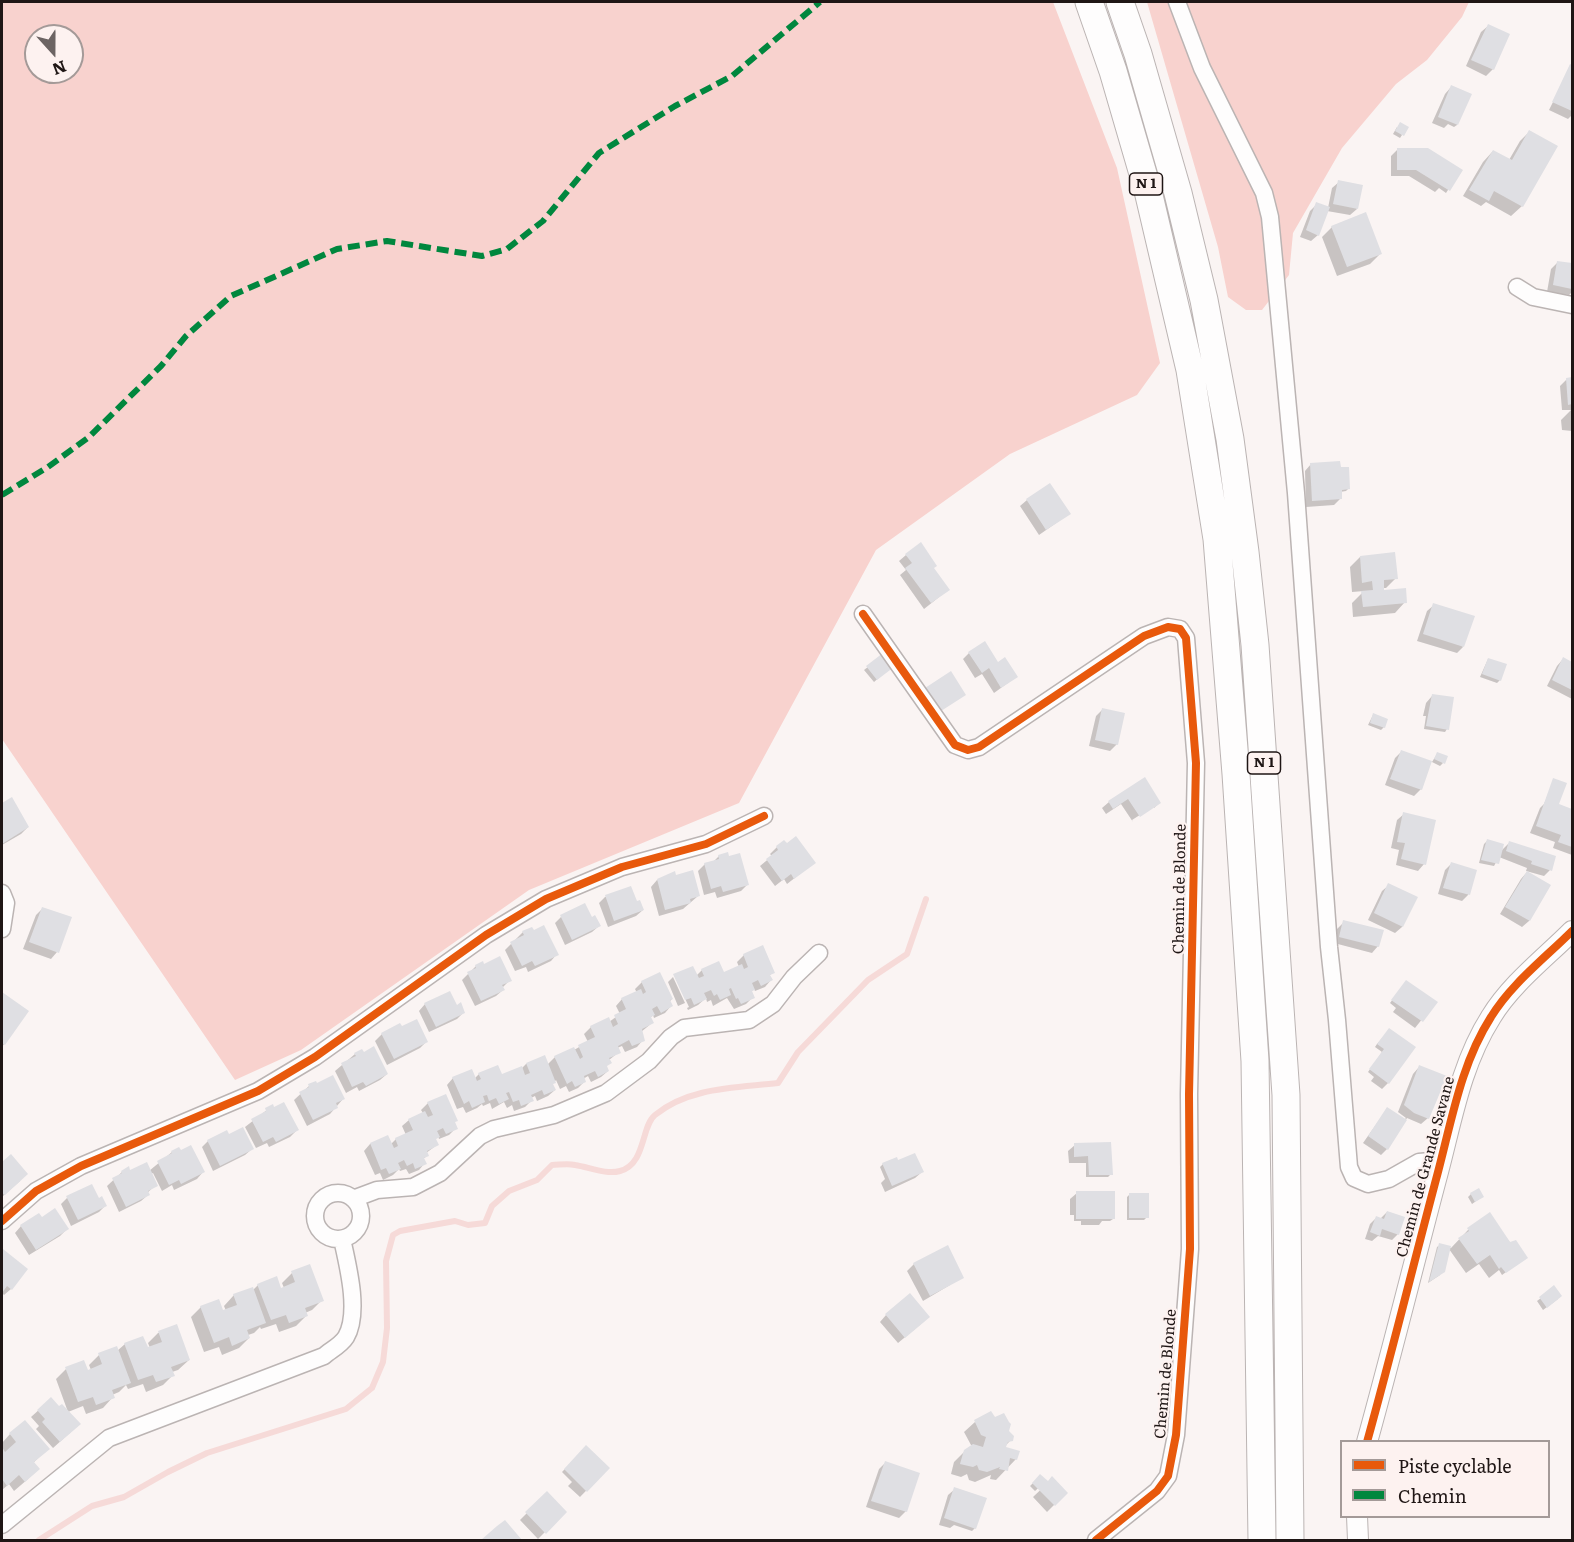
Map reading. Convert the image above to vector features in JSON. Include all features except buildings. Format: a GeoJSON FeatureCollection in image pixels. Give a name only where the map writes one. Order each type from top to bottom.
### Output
{"type":"FeatureCollection","features":[{"type":"Feature","properties":{"kind":"highway","name":"N 1"},"geometry":{"type":"LineString","coordinates":[[1089,2],[1113,71],[1148,191],[1190,370],[1217,539],[1237,786],[1255,1061],[1262,1540]]}},
{"type":"Feature","properties":{"kind":"highway","name":"N 1"},"geometry":{"type":"LineString","coordinates":[[1120,2],[1138,54],[1175,182],[1204,300],[1230,439],[1255,645],[1286,1095],[1290,1540]]}},
{"type":"Feature","properties":{"kind":"street"},"geometry":{"type":"LineString","coordinates":[[1177,2],[1202,68],[1264,193],[1270,217],[1295,482],[1329,947],[1349,1167],[1354,1179],[1368,1184],[1389,1179],[1419,1162],[1442,1160]]}},
{"type":"Feature","properties":{"kind":"street"},"geometry":{"type":"LineString","coordinates":[[1517,287],[1533,297],[1572,305]]}},
{"type":"Feature","properties":{"kind":"street","name":"Chemin de Blonde"},"geometry":{"type":"LineString","coordinates":[[863,614],[955,745],[968,750],[979,747],[1144,636],[1168,627],[1180,629],[1186,638],[1196,763],[1189,1094],[1190,1249],[1176,1436],[1168,1476],[1157,1491],[1096,1540]]}},
{"type":"Feature","properties":{"kind":"street"},"geometry":{"type":"LineString","coordinates":[[2,1221],[36,1191],[81,1166],[258,1091],[315,1057],[486,935],[546,899],[622,867],[706,844],[764,816]]}},
{"type":"Feature","properties":{"kind":"street"},"geometry":{"type":"LineString","coordinates":[[2,893],[6,903],[2,929]]}},
{"type":"Feature","properties":{"kind":"street","name":"Chemin de Grande Savane"},"geometry":{"type":"LineString","coordinates":[[1368,1440],[1442,1160],[1455,1102],[1475,1047],[1491,1016],[1511,991],[1572,931]]}},
{"type":"Feature","properties":{"kind":"street"},"geometry":{"type":"LineString","coordinates":[[353,1199],[377,1190],[413,1187],[440,1173],[480,1136],[494,1129],[554,1115],[606,1093],[649,1061],[671,1037],[684,1028],[749,1020],[773,1004],[806,963],[819,953]]}},
{"type":"Feature","properties":{"kind":"street"},"geometry":{"type":"LineString","coordinates":[[331,1194],[347,1195],[358,1204],[361,1218],[355,1232],[342,1239],[327,1236],[316,1225],[316,1210],[324,1198],[331,1194]]}},
{"type":"Feature","properties":{"kind":"street"},"geometry":{"type":"LineString","coordinates":[[2,1525],[109,1438],[324,1356],[344,1340],[352,1324],[353,1306],[342,1239]]}},
{"type":"Feature","properties":{"kind":"street"},"geometry":{"type":"LineString","coordinates":[[1357,1518],[1358,1540]]}},
{"type":"Feature","properties":{"kind":"shaded area"},"geometry":{"type":"Polygon","coordinates":[[[2,2],[1053,2],[1117,168],[1160,363],[1137,395],[1010,454],[876,550],[739,803],[529,890],[301,1050],[235,1080],[2,739],[2,2]]]}},
{"type":"Feature","properties":{"kind":"shaded area"},"geometry":{"type":"Polygon","coordinates":[[[1147,2],[1469,2],[1462,17],[1427,60],[1396,84],[1342,148],[1293,233],[1289,275],[1262,310],[1246,310],[1228,297],[1218,247],[1147,2]]]}},
{"type":"Feature","properties":{"kind":"waterway"},"geometry":{"type":"LineString","coordinates":[[39,1540],[92,1506],[124,1497],[207,1453],[346,1409],[372,1388],[383,1362],[387,1328],[386,1261],[393,1235],[400,1231],[455,1221],[468,1225],[485,1223],[492,1206],[509,1191],[537,1180],[552,1165],[569,1164],[603,1171],[620,1171],[628,1167],[639,1153],[651,1120],[668,1106],[714,1090],[778,1083],[798,1052],[868,980],[907,954],[926,899]]}},
{"type":"Feature","properties":{"kind":"marked path"},"geometry":{"type":"LineString","coordinates":[[2,495],[48,467],[89,437],[161,366],[186,336],[231,296],[337,249],[387,241],[482,256],[507,249],[543,221],[599,153],[675,106],[732,76],[820,2]]}},
{"type":"Feature","properties":{"kind":"cycle path"},"geometry":{"type":"LineString","coordinates":[[863,614],[955,745],[968,750],[979,747],[1144,636],[1168,627],[1180,629],[1186,638],[1196,763],[1189,1094],[1190,1249],[1176,1435],[1168,1476],[1157,1491],[1096,1540]]}},
{"type":"Feature","properties":{"kind":"cycle path"},"geometry":{"type":"LineString","coordinates":[[2,1221],[36,1191],[81,1166],[258,1091],[315,1057],[486,935],[546,899],[622,867],[706,844],[764,816]]}},
{"type":"Feature","properties":{"kind":"cycle path"},"geometry":{"type":"LineString","coordinates":[[1368,1440],[1453,1112],[1472,1054],[1491,1017],[1508,993],[1572,931]]}}]}
